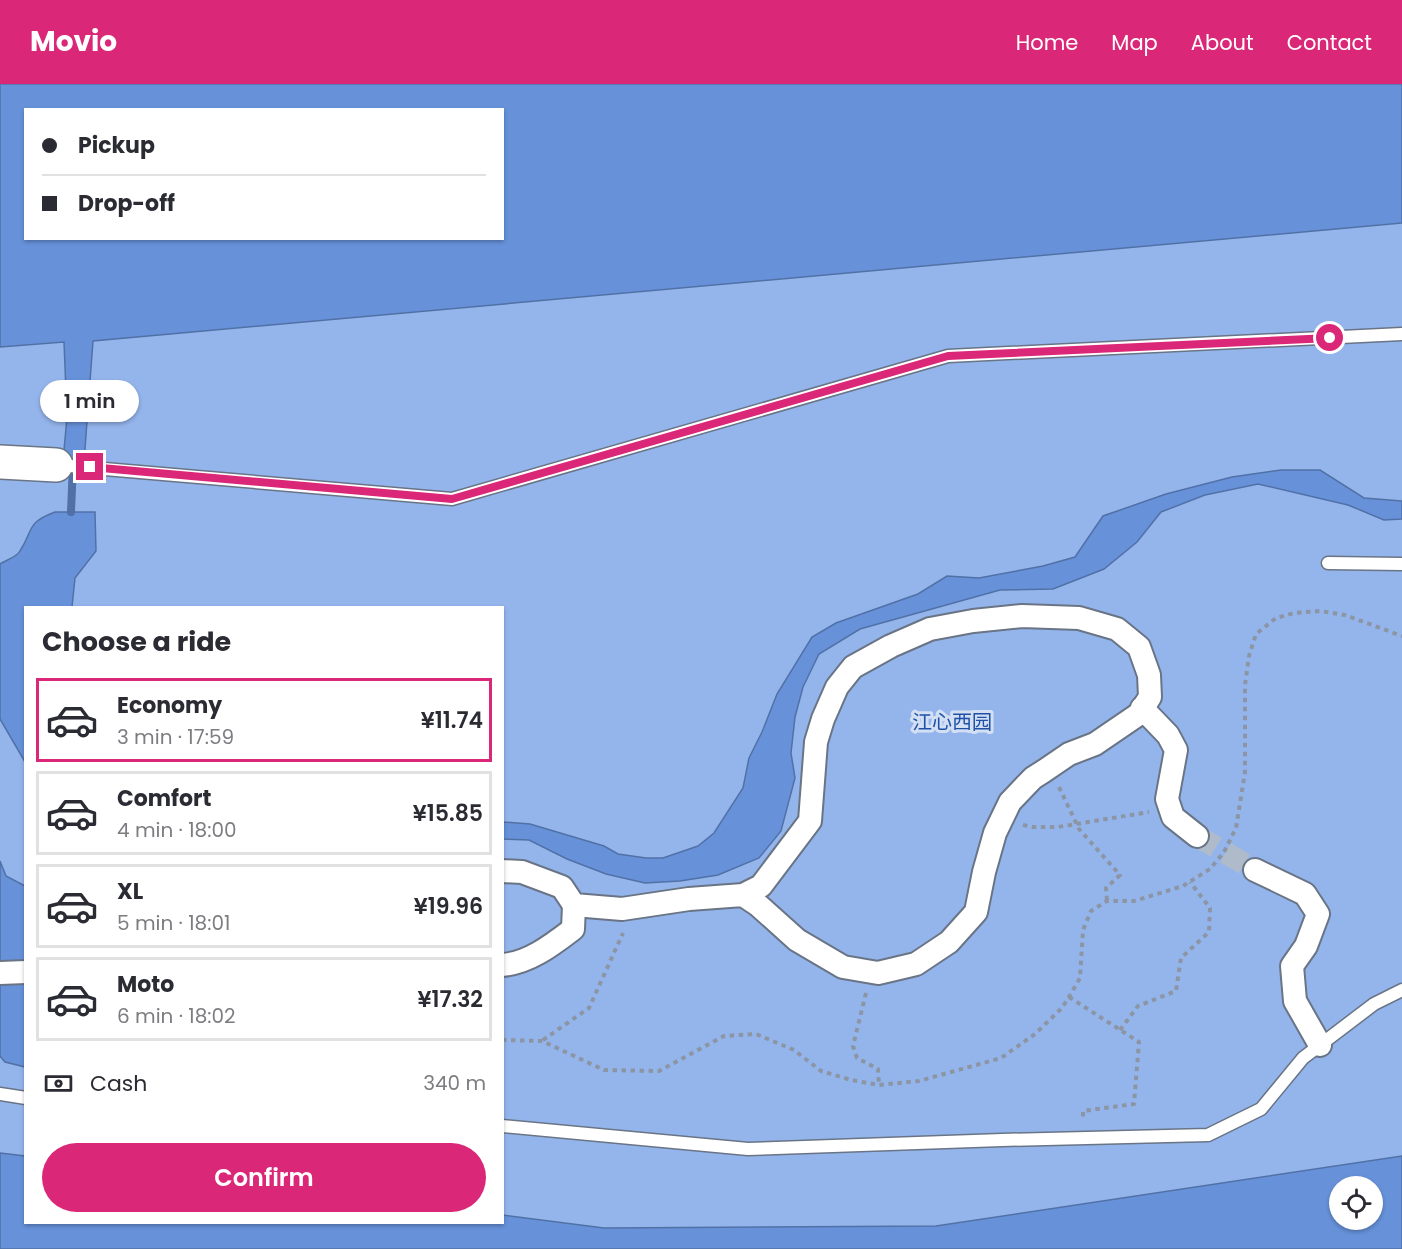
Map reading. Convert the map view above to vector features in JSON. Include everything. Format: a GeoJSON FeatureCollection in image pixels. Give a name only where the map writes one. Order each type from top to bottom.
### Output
{"type":"FeatureCollection","features":[{"type":"Feature","properties":{"kind":"street"},"geometry":{"type":"LineString","coordinates":[[0,462],[56,465]]}},
{"type":"Feature","properties":{"kind":"street"},"geometry":{"type":"LineString","coordinates":[[574,905],[625,908],[689,899],[743,896],[761,886],[810,821],[816,742],[837,687],[854,667],[891,646],[930,629],[973,621],[1022,616],[1079,618],[1117,629],[1139,647],[1149,675],[1150,697],[1139,714],[1095,744],[1069,754],[1033,778],[1010,802],[995,833],[976,912],[949,942],[916,964],[878,973],[843,967],[798,940],[758,905],[743,896]]}},
{"type":"Feature","properties":{"kind":"street"},"geometry":{"type":"LineString","coordinates":[[1142,708],[1168,735],[1176,750],[1167,799],[1173,817],[1197,836]]}},
{"type":"Feature","properties":{"kind":"street"},"geometry":{"type":"LineString","coordinates":[[1255,870],[1305,894],[1318,914],[1306,946],[1292,966],[1295,1001],[1320,1045]]}},
{"type":"Feature","properties":{"kind":"street"},"geometry":{"type":"LineString","coordinates":[[504,871],[522,872],[562,887],[574,905],[573,929],[547,949],[513,964],[504,965]]}},
{"type":"Feature","properties":{"kind":"street"},"geometry":{"type":"LineString","coordinates":[[0,973],[24,972]]}},
{"type":"Feature","properties":{"kind":"lane"},"geometry":{"type":"LineString","coordinates":[[56,465],[452,499],[948,356],[1402,334]]}},
{"type":"Feature","properties":{"kind":"lane"},"geometry":{"type":"LineString","coordinates":[[1328,563],[1402,564]]}},
{"type":"Feature","properties":{"kind":"lane"},"geometry":{"type":"LineString","coordinates":[[504,1126],[748,1149],[1208,1135],[1261,1109],[1303,1058],[1374,1004],[1402,990]]}},
{"type":"Feature","properties":{"kind":"lane"},"geometry":{"type":"LineString","coordinates":[[0,1094],[24,1098]]}},
{"type":"Feature","properties":{"kind":"path"},"geometry":{"type":"LineString","coordinates":[[504,1040],[542,1041],[604,1070],[659,1071],[724,1036],[756,1034],[794,1050],[821,1071],[879,1085],[919,1081],[1000,1058],[1035,1034],[1062,1008],[1069,997],[1080,978],[1083,930],[1090,911],[1107,901],[1134,901],[1190,882],[1210,869],[1224,852],[1236,828],[1245,772],[1245,685],[1249,656],[1256,634],[1276,618],[1294,613],[1320,611],[1346,615],[1402,636]]}},
{"type":"Feature","properties":{"kind":"path"},"geometry":{"type":"LineString","coordinates":[[1044,771],[1059,786],[1079,829],[1120,875],[1106,888],[1107,901]]}},
{"type":"Feature","properties":{"kind":"path"},"geometry":{"type":"LineString","coordinates":[[1002,820],[1034,827],[1058,827],[1170,806]]}},
{"type":"Feature","properties":{"kind":"path"},"geometry":{"type":"LineString","coordinates":[[1120,1030],[1138,1006],[1176,991],[1181,958],[1209,932],[1210,908],[1190,882]]}},
{"type":"Feature","properties":{"kind":"path"},"geometry":{"type":"LineString","coordinates":[[542,1041],[589,1008],[624,931],[625,908]]}},
{"type":"Feature","properties":{"kind":"path"},"geometry":{"type":"LineString","coordinates":[[871,972],[853,1046],[857,1058],[878,1069],[879,1085]]}},
{"type":"Feature","properties":{"kind":"path"},"geometry":{"type":"LineString","coordinates":[[1069,997],[1139,1042],[1134,1104],[1083,1111],[1082,1138]]}},
{"type":"Feature","properties":{"kind":"green space","name":"江心西园"},"geometry":{"type":"Polygon","coordinates":[[[1402,223],[1402,1156],[936,1226],[604,1228],[504,1215],[504,606],[24,606],[24,1156],[0,1153],[0,347],[64,342],[67,417],[92,341],[1402,223]]]}},
{"type":"Feature","properties":{"kind":"shaded area"},"geometry":{"type":"Polygon","coordinates":[[[0,84],[1402,84],[1402,223],[93,341],[84,462],[63,461],[67,417],[64,342],[0,347],[0,84]]]}},
{"type":"Feature","properties":{"kind":"shaded area"},"geometry":{"type":"Polygon","coordinates":[[[1281,470],[1320,470],[1364,498],[1402,501],[1402,519],[1384,520],[1348,505],[1258,484],[1205,495],[1161,512],[1137,542],[1104,569],[1053,589],[1000,590],[860,629],[819,654],[803,687],[795,717],[791,753],[795,778],[781,831],[759,858],[718,875],[680,881],[645,883],[606,874],[567,859],[529,840],[504,839],[504,822],[530,824],[604,846],[618,854],[646,858],[663,858],[698,846],[714,833],[743,788],[749,758],[777,694],[812,637],[836,623],[918,594],[947,576],[979,578],[1043,566],[1075,557],[1103,516],[1166,494],[1232,477],[1281,470]]]}},
{"type":"Feature","properties":{"kind":"shaded area"},"geometry":{"type":"Polygon","coordinates":[[[55,512],[95,512],[96,551],[75,578],[72,606],[24,606],[24,760],[0,719],[0,564],[19,553],[32,527],[55,512]]]}},
{"type":"Feature","properties":{"kind":"shaded area"},"geometry":{"type":"Polygon","coordinates":[[[0,861],[6,876],[24,885],[24,1067],[5,1062],[0,1056],[0,861]]]}},
{"type":"Feature","properties":{"kind":"shaded area"},"geometry":{"type":"Polygon","coordinates":[[[0,1153],[24,1156],[24,1224],[504,1224],[504,1215],[604,1228],[936,1226],[1402,1156],[1402,1249],[0,1249],[0,1153]]]}},
{"type":"Feature","properties":{"kind":"waterway"},"geometry":{"type":"LineString","coordinates":[[71,512],[73,463]]}},
{"type":"Feature","properties":{"kind":"tunnel"},"geometry":{"type":"LineString","coordinates":[[1197,836],[1255,870]]}},
{"type":"Feature","properties":{"kind":"route"},"geometry":{"type":"LineString","coordinates":[[90,467],[452,499],[948,356],[1330,338]]}}]}
